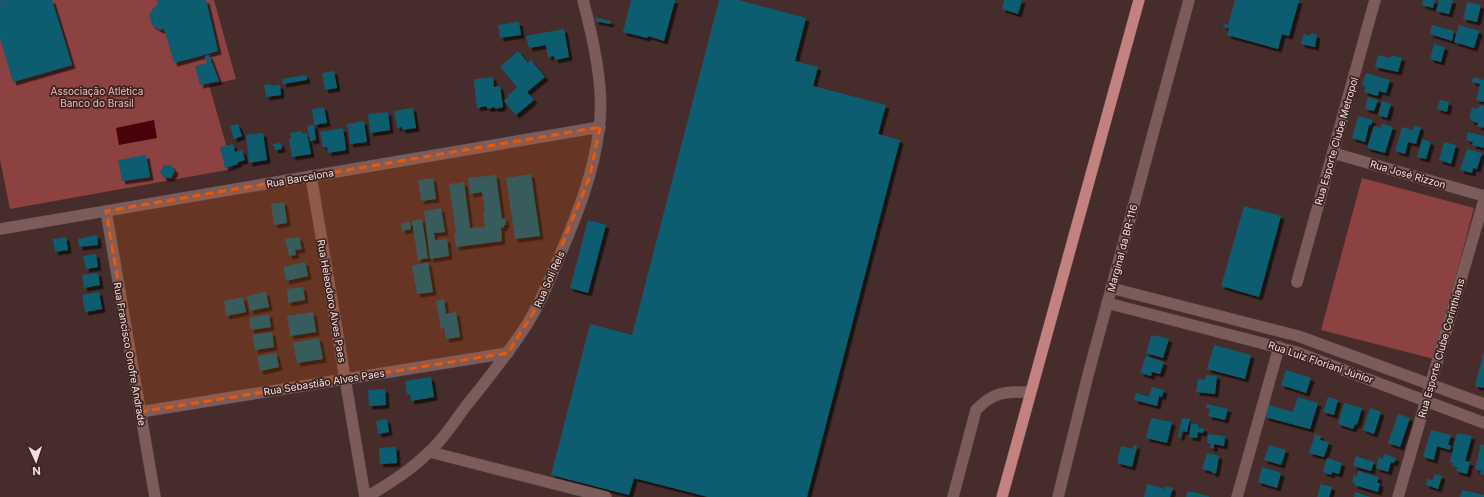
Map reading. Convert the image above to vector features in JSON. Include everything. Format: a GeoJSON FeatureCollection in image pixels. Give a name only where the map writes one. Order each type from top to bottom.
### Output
{"type":"FeatureCollection","features":[{"type":"Feature","properties":{"kind":"highway"},"geometry":{"type":"LineString","coordinates":[[1002,497],[1139,0]]}},
{"type":"Feature","properties":{"kind":"street","name":"Rua Soli Reis"},"geometry":{"type":"LineString","coordinates":[[366,497],[401,476],[430,452],[508,353],[537,307],[566,241],[590,176],[600,127],[599,88],[596,60],[583,0]]}},
{"type":"Feature","properties":{"kind":"street","name":"Marginal da BR-116"},"geometry":{"type":"LineString","coordinates":[[1058,497],[1107,303],[1189,0]]}},
{"type":"Feature","properties":{"kind":"street","name":"Rua Esporte Clube Metropol"},"geometry":{"type":"LineString","coordinates":[[1297,282],[1375,0]]}},
{"type":"Feature","properties":{"kind":"street","name":"Rua Barcelona"},"geometry":{"type":"LineString","coordinates":[[0,229],[600,127]]}},
{"type":"Feature","properties":{"kind":"street","name":"Rua José Rizzon"},"geometry":{"type":"LineString","coordinates":[[1333,153],[1484,196]]}},
{"type":"Feature","properties":{"kind":"street","name":"Rua Heleodoro Alves Paes"},"geometry":{"type":"LineString","coordinates":[[311,176],[366,497]]}},
{"type":"Feature","properties":{"kind":"street","name":"Rua Esporte Clube Corinthians"},"geometry":{"type":"LineString","coordinates":[[1398,497],[1484,200]]}},
{"type":"Feature","properties":{"kind":"street","name":"Rua Francisco Onofre Andrade"},"geometry":{"type":"LineString","coordinates":[[106,211],[155,497]]}},
{"type":"Feature","properties":{"kind":"street","name":"Rua Luiz Floriani Júnior"},"geometry":{"type":"LineString","coordinates":[[1111,288],[1298,336],[1484,404]]}},
{"type":"Feature","properties":{"kind":"street","name":"Rua Luiz Floriani Júnior"},"geometry":{"type":"LineString","coordinates":[[1107,303],[1279,347],[1314,358],[1484,423]]}},
{"type":"Feature","properties":{"kind":"street"},"geometry":{"type":"LineString","coordinates":[[1237,497],[1279,347]]}},
{"type":"Feature","properties":{"kind":"street","name":"Rua Sebastião Alves Paes"},"geometry":{"type":"LineString","coordinates":[[140,412],[508,353]]}},
{"type":"Feature","properties":{"kind":"street"},"geometry":{"type":"LineString","coordinates":[[953,497],[976,410],[986,400],[996,394],[1030,392]]}},
{"type":"Feature","properties":{"kind":"street"},"geometry":{"type":"LineString","coordinates":[[430,452],[606,497]]}},
{"type":"Feature","properties":{"kind":"highlighted area"},"geometry":{"type":"Polygon","coordinates":[[[600,127],[590,176],[537,307],[508,353],[140,412],[106,211],[600,127]]]}},
{"type":"Feature","properties":{"kind":"green space","name":"Associação Atlética Banco do Brasil"},"geometry":{"type":"Polygon","coordinates":[[[0,0],[214,0],[236,79],[209,85],[233,169],[10,209],[0,160],[0,0]]]}},
{"type":"Feature","properties":{"kind":"green space"},"geometry":{"type":"Polygon","coordinates":[[[1362,178],[1474,208],[1434,359],[1321,330],[1362,178]]]}},
{"type":"Feature","properties":{"kind":"shaded area"},"geometry":{"type":"Polygon","coordinates":[[[154,120],[157,138],[119,145],[116,128],[154,120]]]}},
{"type":"Feature","properties":{"kind":"building"},"geometry":{"type":"Polygon","coordinates":[[[52,0],[72,65],[13,82],[0,39],[0,1],[52,0]]]}},
{"type":"Feature","properties":{"kind":"building"},"geometry":{"type":"Polygon","coordinates":[[[157,0],[206,0],[218,51],[174,63],[164,29],[160,30],[152,25],[149,15],[154,7],[158,5],[157,0]]]}},
{"type":"Feature","properties":{"kind":"building"},"geometry":{"type":"Polygon","coordinates":[[[631,0],[675,0],[664,41],[648,36],[647,38],[623,32],[631,0]]]}},
{"type":"Feature","properties":{"kind":"building"},"geometry":{"type":"Polygon","coordinates":[[[719,0],[738,0],[806,18],[795,61],[818,67],[813,86],[886,105],[878,134],[900,140],[807,497],[708,497],[634,478],[629,495],[551,475],[590,324],[632,335],[719,0]]]}},
{"type":"Feature","properties":{"kind":"building"},"geometry":{"type":"Polygon","coordinates":[[[1004,0],[1022,0],[1018,14],[1002,9],[1004,0]]]}},
{"type":"Feature","properties":{"kind":"building"},"geometry":{"type":"Polygon","coordinates":[[[1235,0],[1299,0],[1289,36],[1282,34],[1278,49],[1227,35],[1229,28],[1223,27],[1224,24],[1228,25],[1235,0]]]}},
{"type":"Feature","properties":{"kind":"building"},"geometry":{"type":"Polygon","coordinates":[[[1423,0],[1435,0],[1433,8],[1422,5],[1423,0]]]}},
{"type":"Feature","properties":{"kind":"building"},"geometry":{"type":"Polygon","coordinates":[[[1439,0],[1453,0],[1449,14],[1436,11],[1439,0]]]}},
{"type":"Feature","properties":{"kind":"building"},"geometry":{"type":"Polygon","coordinates":[[[1467,2],[1481,5],[1477,22],[1463,19],[1467,2]]]}},
{"type":"Feature","properties":{"kind":"building"},"geometry":{"type":"Polygon","coordinates":[[[596,18],[611,21],[610,24],[595,21],[596,18]]]}},
{"type":"Feature","properties":{"kind":"building"},"geometry":{"type":"Polygon","coordinates":[[[519,22],[521,35],[500,38],[498,25],[519,22]]]}},
{"type":"Feature","properties":{"kind":"building"},"geometry":{"type":"Polygon","coordinates":[[[1432,25],[1454,31],[1452,41],[1430,34],[1432,25]]]}},
{"type":"Feature","properties":{"kind":"building"},"geometry":{"type":"Polygon","coordinates":[[[1459,25],[1479,31],[1474,48],[1454,42],[1459,25]]]}},
{"type":"Feature","properties":{"kind":"building"},"geometry":{"type":"Polygon","coordinates":[[[564,29],[569,57],[555,60],[554,56],[548,57],[546,45],[529,48],[526,36],[564,29]]]}},
{"type":"Feature","properties":{"kind":"building"},"geometry":{"type":"Polygon","coordinates":[[[1311,33],[1317,35],[1315,47],[1301,44],[1304,34],[1310,36],[1311,33]]]}},
{"type":"Feature","properties":{"kind":"building"},"geometry":{"type":"Polygon","coordinates":[[[1434,44],[1445,47],[1441,62],[1430,59],[1434,44]]]}},
{"type":"Feature","properties":{"kind":"building"},"geometry":{"type":"Polygon","coordinates":[[[518,51],[528,63],[531,60],[545,77],[527,92],[534,100],[516,115],[504,101],[517,87],[500,67],[518,51]]]}},
{"type":"Feature","properties":{"kind":"building"},"geometry":{"type":"Polygon","coordinates":[[[209,55],[219,81],[200,85],[195,66],[207,63],[205,56],[209,55]]]}},
{"type":"Feature","properties":{"kind":"building"},"geometry":{"type":"Polygon","coordinates":[[[1378,55],[1391,58],[1391,55],[1402,58],[1398,72],[1375,67],[1378,55]]]}},
{"type":"Feature","properties":{"kind":"building"},"geometry":{"type":"Polygon","coordinates":[[[334,71],[337,88],[325,90],[322,73],[334,71]]]}},
{"type":"Feature","properties":{"kind":"building"},"geometry":{"type":"Polygon","coordinates":[[[1366,73],[1390,80],[1386,93],[1379,91],[1378,96],[1364,92],[1366,86],[1362,85],[1366,73]]]}},
{"type":"Feature","properties":{"kind":"building"},"geometry":{"type":"Polygon","coordinates":[[[306,75],[307,80],[283,84],[282,79],[306,75]]]}},
{"type":"Feature","properties":{"kind":"building"},"geometry":{"type":"Polygon","coordinates":[[[493,77],[494,87],[500,86],[503,107],[495,109],[495,107],[488,109],[486,106],[477,108],[474,82],[475,79],[493,77]]]}},
{"type":"Feature","properties":{"kind":"building"},"geometry":{"type":"Polygon","coordinates":[[[1473,77],[1484,80],[1484,102],[1476,100],[1480,84],[1472,82],[1473,77]]]}},
{"type":"Feature","properties":{"kind":"building"},"geometry":{"type":"Polygon","coordinates":[[[270,84],[271,86],[280,85],[281,95],[266,97],[264,85],[270,84]]]}},
{"type":"Feature","properties":{"kind":"building"},"geometry":{"type":"Polygon","coordinates":[[[1368,97],[1378,100],[1374,111],[1365,109],[1368,97]]]}},
{"type":"Feature","properties":{"kind":"building"},"geometry":{"type":"Polygon","coordinates":[[[1440,100],[1449,102],[1447,112],[1437,109],[1440,100]]]}},
{"type":"Feature","properties":{"kind":"building"},"geometry":{"type":"Polygon","coordinates":[[[1382,101],[1391,104],[1387,118],[1378,115],[1382,101]]]}},
{"type":"Feature","properties":{"kind":"building"},"geometry":{"type":"Polygon","coordinates":[[[1480,105],[1484,106],[1484,128],[1477,126],[1478,123],[1469,119],[1472,108],[1478,109],[1480,105]]]}},
{"type":"Feature","properties":{"kind":"building"},"geometry":{"type":"Polygon","coordinates":[[[324,107],[327,123],[314,125],[312,109],[324,107]]]}},
{"type":"Feature","properties":{"kind":"building"},"geometry":{"type":"Polygon","coordinates":[[[413,108],[416,128],[402,130],[402,127],[397,128],[394,111],[413,108]]]}},
{"type":"Feature","properties":{"kind":"building"},"geometry":{"type":"Polygon","coordinates":[[[388,112],[390,130],[370,133],[368,114],[388,112]]]}},
{"type":"Feature","properties":{"kind":"building"},"geometry":{"type":"Polygon","coordinates":[[[1358,116],[1373,120],[1371,125],[1369,125],[1365,142],[1352,138],[1358,116]]]}},
{"type":"Feature","properties":{"kind":"building"},"geometry":{"type":"Polygon","coordinates":[[[364,121],[367,142],[350,144],[347,124],[364,121]]]}},
{"type":"Feature","properties":{"kind":"building"},"geometry":{"type":"Polygon","coordinates":[[[238,124],[242,136],[234,139],[230,126],[238,124]]]}},
{"type":"Feature","properties":{"kind":"building"},"geometry":{"type":"Polygon","coordinates":[[[1382,124],[1393,127],[1385,153],[1367,148],[1374,126],[1381,128],[1382,124]]]}},
{"type":"Feature","properties":{"kind":"building"},"geometry":{"type":"Polygon","coordinates":[[[314,125],[316,140],[310,141],[307,126],[314,125]]]}},
{"type":"Feature","properties":{"kind":"building"},"geometry":{"type":"Polygon","coordinates":[[[1414,126],[1421,127],[1416,144],[1408,142],[1405,154],[1395,151],[1402,127],[1413,130],[1414,126]]]}},
{"type":"Feature","properties":{"kind":"building"},"geometry":{"type":"Polygon","coordinates":[[[343,128],[346,150],[328,153],[327,147],[323,147],[320,132],[343,128]]]}},
{"type":"Feature","properties":{"kind":"building"},"geometry":{"type":"Polygon","coordinates":[[[302,131],[303,134],[307,133],[311,154],[292,157],[289,139],[291,139],[290,133],[302,131]]]}},
{"type":"Feature","properties":{"kind":"building"},"geometry":{"type":"Polygon","coordinates":[[[1468,132],[1484,136],[1484,148],[1472,145],[1473,142],[1466,140],[1468,132]]]}},
{"type":"Feature","properties":{"kind":"building"},"geometry":{"type":"Polygon","coordinates":[[[263,133],[267,160],[249,163],[246,135],[263,133]]]}},
{"type":"Feature","properties":{"kind":"building"},"geometry":{"type":"Polygon","coordinates":[[[1422,139],[1431,142],[1426,159],[1417,157],[1422,139]]]}},
{"type":"Feature","properties":{"kind":"building"},"geometry":{"type":"Polygon","coordinates":[[[1444,142],[1456,145],[1451,164],[1439,160],[1444,142]]]}},
{"type":"Feature","properties":{"kind":"building"},"geometry":{"type":"Polygon","coordinates":[[[281,143],[282,149],[275,150],[273,144],[281,143]]]}},
{"type":"Feature","properties":{"kind":"building"},"geometry":{"type":"Polygon","coordinates":[[[233,144],[235,152],[242,150],[245,160],[225,168],[220,147],[233,144]]]}},
{"type":"Feature","properties":{"kind":"building"},"geometry":{"type":"Polygon","coordinates":[[[1467,149],[1482,153],[1477,169],[1473,168],[1472,173],[1460,170],[1467,149]]]}},
{"type":"Feature","properties":{"kind":"building"},"geometry":{"type":"Polygon","coordinates":[[[146,155],[150,177],[122,181],[118,160],[146,155]]]}},
{"type":"Feature","properties":{"kind":"building"},"geometry":{"type":"Polygon","coordinates":[[[164,165],[171,165],[175,171],[171,178],[164,178],[160,172],[164,165]]]}},
{"type":"Feature","properties":{"kind":"building"},"geometry":{"type":"Polygon","coordinates":[[[531,174],[540,236],[515,239],[506,178],[531,174]]]}},
{"type":"Feature","properties":{"kind":"building"},"geometry":{"type":"Polygon","coordinates":[[[496,175],[502,219],[505,218],[506,225],[501,228],[502,241],[456,247],[454,233],[456,233],[449,184],[464,182],[470,228],[485,227],[483,212],[485,212],[482,192],[470,194],[468,178],[496,175]]]}},
{"type":"Feature","properties":{"kind":"building"},"geometry":{"type":"Polygon","coordinates":[[[433,178],[436,199],[421,201],[418,180],[433,178]]]}},
{"type":"Feature","properties":{"kind":"building"},"geometry":{"type":"Polygon","coordinates":[[[284,202],[287,223],[274,225],[271,204],[284,202]]]}},
{"type":"Feature","properties":{"kind":"building"},"geometry":{"type":"Polygon","coordinates":[[[1244,206],[1281,216],[1259,297],[1221,286],[1244,206]]]}},
{"type":"Feature","properties":{"kind":"building"},"geometry":{"type":"Polygon","coordinates":[[[441,208],[445,232],[434,233],[435,240],[447,239],[449,256],[430,259],[424,211],[441,208]]]}},
{"type":"Feature","properties":{"kind":"building"},"geometry":{"type":"Polygon","coordinates":[[[422,219],[428,258],[418,260],[412,221],[422,219]]]}},
{"type":"Feature","properties":{"kind":"building"},"geometry":{"type":"Polygon","coordinates":[[[588,220],[606,225],[588,293],[570,288],[588,220]]]}},
{"type":"Feature","properties":{"kind":"building"},"geometry":{"type":"Polygon","coordinates":[[[410,222],[411,229],[402,231],[401,223],[410,222]]]}},
{"type":"Feature","properties":{"kind":"building"},"geometry":{"type":"Polygon","coordinates":[[[97,235],[98,245],[79,247],[78,239],[97,235]]]}},
{"type":"Feature","properties":{"kind":"building"},"geometry":{"type":"Polygon","coordinates":[[[66,237],[68,250],[55,252],[53,239],[66,237]]]}},
{"type":"Feature","properties":{"kind":"building"},"geometry":{"type":"Polygon","coordinates":[[[299,237],[302,249],[295,250],[296,255],[289,256],[285,239],[299,237]]]}},
{"type":"Feature","properties":{"kind":"building"},"geometry":{"type":"Polygon","coordinates":[[[96,254],[98,267],[86,269],[83,256],[96,254]]]}},
{"type":"Feature","properties":{"kind":"building"},"geometry":{"type":"Polygon","coordinates":[[[305,262],[308,276],[286,281],[283,267],[305,262]]]}},
{"type":"Feature","properties":{"kind":"building"},"geometry":{"type":"Polygon","coordinates":[[[428,262],[433,292],[417,294],[412,266],[428,262]]]}},
{"type":"Feature","properties":{"kind":"building"},"geometry":{"type":"Polygon","coordinates":[[[98,273],[100,285],[84,288],[82,275],[98,273]]]}},
{"type":"Feature","properties":{"kind":"building"},"geometry":{"type":"Polygon","coordinates":[[[303,287],[305,300],[288,303],[287,289],[303,287]]]}},
{"type":"Feature","properties":{"kind":"building"},"geometry":{"type":"Polygon","coordinates":[[[99,292],[102,309],[85,312],[82,295],[99,292]]]}},
{"type":"Feature","properties":{"kind":"building"},"geometry":{"type":"Polygon","coordinates":[[[266,292],[269,307],[250,311],[247,296],[266,292]]]}},
{"type":"Feature","properties":{"kind":"building"},"geometry":{"type":"Polygon","coordinates":[[[243,297],[246,312],[226,316],[224,301],[243,297]]]}},
{"type":"Feature","properties":{"kind":"building"},"geometry":{"type":"Polygon","coordinates":[[[444,299],[446,314],[456,312],[460,337],[446,339],[444,328],[441,329],[436,301],[444,299]]]}},
{"type":"Feature","properties":{"kind":"building"},"geometry":{"type":"Polygon","coordinates":[[[313,312],[316,332],[290,336],[287,316],[313,312]]]}},
{"type":"Feature","properties":{"kind":"building"},"geometry":{"type":"Polygon","coordinates":[[[269,314],[271,327],[251,330],[249,318],[269,314]]]}},
{"type":"Feature","properties":{"kind":"building"},"geometry":{"type":"Polygon","coordinates":[[[272,332],[274,347],[255,350],[252,335],[272,332]]]}},
{"type":"Feature","properties":{"kind":"building"},"geometry":{"type":"Polygon","coordinates":[[[1154,335],[1169,339],[1163,358],[1146,353],[1151,336],[1153,337],[1154,335]]]}},
{"type":"Feature","properties":{"kind":"building"},"geometry":{"type":"Polygon","coordinates":[[[319,338],[323,359],[297,363],[293,343],[319,338]]]}},
{"type":"Feature","properties":{"kind":"building"},"geometry":{"type":"Polygon","coordinates":[[[1214,345],[1251,355],[1245,379],[1207,369],[1214,345]]]}},
{"type":"Feature","properties":{"kind":"building"},"geometry":{"type":"Polygon","coordinates":[[[1484,351],[1484,388],[1475,386],[1484,351]]]}},
{"type":"Feature","properties":{"kind":"building"},"geometry":{"type":"Polygon","coordinates":[[[276,353],[279,367],[260,371],[257,356],[276,353]]]}},
{"type":"Feature","properties":{"kind":"building"},"geometry":{"type":"Polygon","coordinates":[[[1146,356],[1164,362],[1160,374],[1152,372],[1151,376],[1140,373],[1146,356]]]}},
{"type":"Feature","properties":{"kind":"building"},"geometry":{"type":"Polygon","coordinates":[[[1286,370],[1311,378],[1306,393],[1281,385],[1286,370]]]}},
{"type":"Feature","properties":{"kind":"building"},"geometry":{"type":"Polygon","coordinates":[[[1206,375],[1217,376],[1215,394],[1196,392],[1198,379],[1205,380],[1206,375]]]}},
{"type":"Feature","properties":{"kind":"building"},"geometry":{"type":"Polygon","coordinates":[[[431,377],[434,397],[411,401],[410,394],[407,395],[405,381],[431,377]]]}},
{"type":"Feature","properties":{"kind":"building"},"geometry":{"type":"Polygon","coordinates":[[[1152,387],[1164,390],[1162,397],[1159,396],[1157,406],[1134,400],[1136,393],[1149,397],[1152,387]]]}},
{"type":"Feature","properties":{"kind":"building"},"geometry":{"type":"Polygon","coordinates":[[[385,389],[386,405],[369,406],[368,390],[385,389]]]}},
{"type":"Feature","properties":{"kind":"building"},"geometry":{"type":"Polygon","coordinates":[[[1298,397],[1318,403],[1310,429],[1265,417],[1269,405],[1293,412],[1298,397]]]}},
{"type":"Feature","properties":{"kind":"building"},"geometry":{"type":"Polygon","coordinates":[[[1328,397],[1338,400],[1334,415],[1323,412],[1328,397]]]}},
{"type":"Feature","properties":{"kind":"building"},"geometry":{"type":"Polygon","coordinates":[[[1344,403],[1362,408],[1357,425],[1355,424],[1353,429],[1338,424],[1344,403]]]}},
{"type":"Feature","properties":{"kind":"building"},"geometry":{"type":"Polygon","coordinates":[[[1207,404],[1228,409],[1225,420],[1208,416],[1210,409],[1206,408],[1207,404]]]}},
{"type":"Feature","properties":{"kind":"building"},"geometry":{"type":"Polygon","coordinates":[[[1370,408],[1381,412],[1374,434],[1363,430],[1370,408]]]}},
{"type":"Feature","properties":{"kind":"building"},"geometry":{"type":"Polygon","coordinates":[[[1398,414],[1410,418],[1400,447],[1388,443],[1398,414]]]}},
{"type":"Feature","properties":{"kind":"building"},"geometry":{"type":"Polygon","coordinates":[[[1151,418],[1172,422],[1167,443],[1146,438],[1151,418]]]}},
{"type":"Feature","properties":{"kind":"building"},"geometry":{"type":"Polygon","coordinates":[[[1182,418],[1190,419],[1187,432],[1182,431],[1181,437],[1178,437],[1182,418]]]}},
{"type":"Feature","properties":{"kind":"building"},"geometry":{"type":"Polygon","coordinates":[[[387,419],[389,432],[378,434],[376,421],[387,419]]]}},
{"type":"Feature","properties":{"kind":"building"},"geometry":{"type":"Polygon","coordinates":[[[1191,423],[1199,425],[1198,428],[1204,428],[1203,433],[1198,432],[1197,438],[1189,437],[1191,423]]]}},
{"type":"Feature","properties":{"kind":"building"},"geometry":{"type":"Polygon","coordinates":[[[1431,430],[1451,435],[1448,445],[1451,445],[1450,450],[1437,446],[1434,460],[1423,457],[1431,430]]]}},
{"type":"Feature","properties":{"kind":"building"},"geometry":{"type":"Polygon","coordinates":[[[1457,433],[1472,436],[1465,461],[1470,462],[1467,474],[1456,471],[1457,467],[1452,466],[1453,463],[1450,462],[1457,433]]]}},
{"type":"Feature","properties":{"kind":"building"},"geometry":{"type":"Polygon","coordinates":[[[1208,434],[1225,436],[1224,446],[1214,444],[1214,448],[1210,448],[1211,444],[1207,443],[1208,434]]]}},
{"type":"Feature","properties":{"kind":"building"},"geometry":{"type":"Polygon","coordinates":[[[1315,434],[1321,436],[1320,440],[1329,442],[1324,457],[1309,453],[1315,434]]]}},
{"type":"Feature","properties":{"kind":"building"},"geometry":{"type":"Polygon","coordinates":[[[1481,444],[1484,445],[1484,475],[1480,474],[1481,471],[1475,469],[1481,444]]]}},
{"type":"Feature","properties":{"kind":"building"},"geometry":{"type":"Polygon","coordinates":[[[1134,445],[1137,446],[1132,467],[1117,463],[1121,446],[1133,449],[1134,445]]]}},
{"type":"Feature","properties":{"kind":"building"},"geometry":{"type":"Polygon","coordinates":[[[1269,445],[1286,450],[1281,465],[1264,460],[1269,445]]]}},
{"type":"Feature","properties":{"kind":"building"},"geometry":{"type":"Polygon","coordinates":[[[396,447],[397,463],[380,464],[379,448],[396,447]]]}},
{"type":"Feature","properties":{"kind":"building"},"geometry":{"type":"Polygon","coordinates":[[[1207,453],[1219,456],[1216,473],[1212,474],[1213,472],[1202,469],[1207,453]]]}},
{"type":"Feature","properties":{"kind":"building"},"geometry":{"type":"Polygon","coordinates":[[[1384,454],[1396,458],[1394,463],[1391,462],[1388,472],[1376,468],[1379,457],[1383,459],[1384,454]]]}},
{"type":"Feature","properties":{"kind":"building"},"geometry":{"type":"Polygon","coordinates":[[[1356,456],[1374,462],[1371,471],[1353,466],[1356,456]]]}},
{"type":"Feature","properties":{"kind":"building"},"geometry":{"type":"Polygon","coordinates":[[[1327,458],[1342,463],[1339,474],[1332,472],[1331,475],[1323,472],[1327,458]]]}},
{"type":"Feature","properties":{"kind":"building"},"geometry":{"type":"Polygon","coordinates":[[[1262,467],[1281,473],[1277,488],[1258,482],[1262,467]]]}},
{"type":"Feature","properties":{"kind":"building"},"geometry":{"type":"Polygon","coordinates":[[[1358,471],[1379,477],[1377,483],[1380,483],[1378,492],[1354,485],[1355,483],[1352,482],[1354,475],[1357,476],[1358,471]]]}},
{"type":"Feature","properties":{"kind":"building"},"geometry":{"type":"Polygon","coordinates":[[[1435,474],[1442,476],[1438,489],[1426,485],[1427,479],[1433,480],[1435,474]]]}},
{"type":"Feature","properties":{"kind":"building"},"geometry":{"type":"Polygon","coordinates":[[[1147,484],[1165,489],[1165,486],[1173,488],[1170,497],[1144,497],[1147,484]]]}},
{"type":"Feature","properties":{"kind":"building"},"geometry":{"type":"Polygon","coordinates":[[[1321,484],[1332,487],[1329,497],[1317,497],[1321,484]]]}},
{"type":"Feature","properties":{"kind":"building"},"geometry":{"type":"Polygon","coordinates":[[[1462,490],[1484,495],[1484,497],[1460,497],[1462,490]]]}},
{"type":"Feature","properties":{"kind":"building"},"geometry":{"type":"Polygon","coordinates":[[[1188,491],[1209,496],[1209,497],[1186,497],[1188,491]]]}},
{"type":"Feature","properties":{"kind":"building"},"geometry":{"type":"Polygon","coordinates":[[[1355,492],[1370,497],[1354,497],[1355,492]]]}}]}
